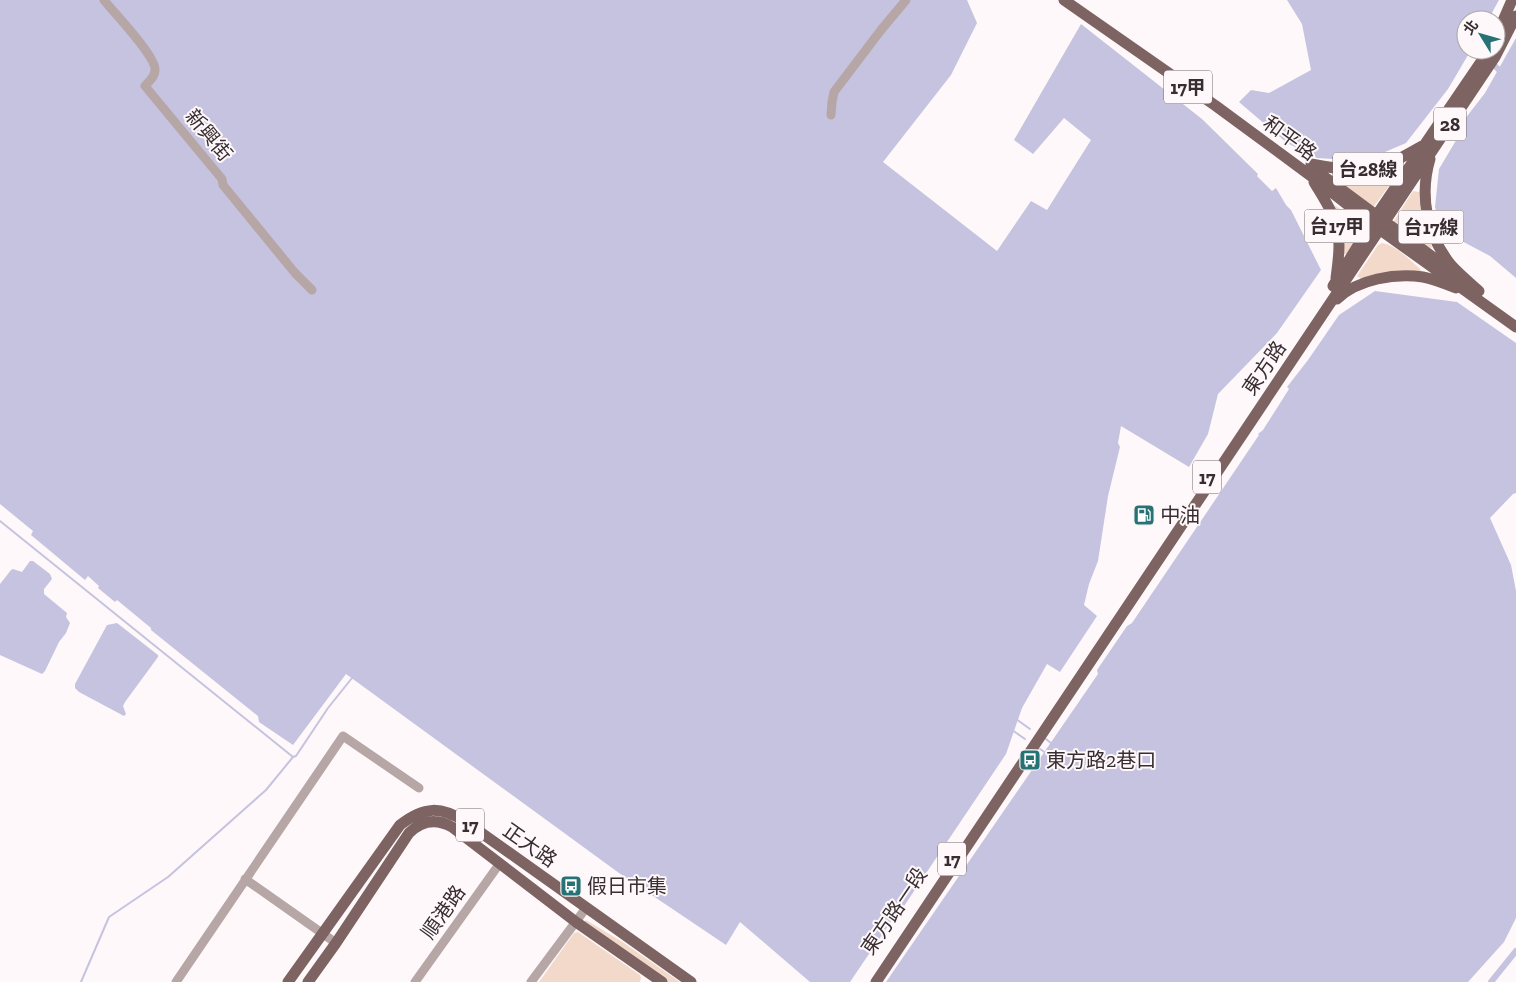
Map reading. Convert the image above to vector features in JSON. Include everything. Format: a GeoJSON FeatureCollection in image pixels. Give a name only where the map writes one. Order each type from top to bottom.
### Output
{"type":"FeatureCollection","features":[{"type":"Feature","properties":{"kind":"main road","name":"和平路"},"geometry":{"type":"LineString","coordinates":[[1064,0],[1216,106],[1477,294],[1516,326]]}},
{"type":"Feature","properties":{"kind":"main road","name":"和平路"},"geometry":{"type":"LineString","coordinates":[[1072,0],[1306,163],[1378,223]]}},
{"type":"Feature","properties":{"kind":"main road"},"geometry":{"type":"LineString","coordinates":[[1506,14],[1512,0]]}},
{"type":"Feature","properties":{"kind":"main road","name":"東方路"},"geometry":{"type":"LineString","coordinates":[[1429,146],[1495,57],[1516,16]]}},
{"type":"Feature","properties":{"kind":"main road","name":"東方路"},"geometry":{"type":"LineString","coordinates":[[1037,737],[1336,282],[1429,146],[1483,60]]}},
{"type":"Feature","properties":{"kind":"main road","name":"台28線"},"geometry":{"type":"LineString","coordinates":[[1306,163],[1329,168],[1366,170],[1390,164],[1429,146]]}},
{"type":"Feature","properties":{"kind":"main road","name":"台17線"},"geometry":{"type":"LineString","coordinates":[[1429,146],[1425,188],[1427,216],[1436,241],[1451,265],[1477,294]]}},
{"type":"Feature","properties":{"kind":"main road","name":"台17甲"},"geometry":{"type":"LineString","coordinates":[[1311,176],[1327,204],[1337,227],[1339,257],[1336,282]]}},
{"type":"Feature","properties":{"kind":"main road","name":"東方路"},"geometry":{"type":"LineString","coordinates":[[1037,737],[1326,308],[1378,223]]}},
{"type":"Feature","properties":{"kind":"main road"},"geometry":{"type":"LineString","coordinates":[[1326,308],[1340,296],[1355,287],[1402,276],[1424,277],[1477,294]]}},
{"type":"Feature","properties":{"kind":"main road","name":"和平路"},"geometry":{"type":"LineString","coordinates":[[1477,294],[1516,317]]}},
{"type":"Feature","properties":{"kind":"main road","name":"東方路一段"},"geometry":{"type":"LineString","coordinates":[[869,982],[1037,737]]}},
{"type":"Feature","properties":{"kind":"main road","name":"東方路一段"},"geometry":{"type":"LineString","coordinates":[[876,982],[1037,737]]}},
{"type":"Feature","properties":{"kind":"main road","name":"正大路"},"geometry":{"type":"LineString","coordinates":[[288,982],[400,825],[422,811],[433,810],[445,811],[455,815],[690,982]]}},
{"type":"Feature","properties":{"kind":"main road","name":"正大路"},"geometry":{"type":"LineString","coordinates":[[308,982],[409,833],[418,825],[434,821],[448,825],[648,978],[662,982]]}},
{"type":"Feature","properties":{"kind":"street","name":"新興街"},"geometry":{"type":"LineString","coordinates":[[104,0],[141,43],[156,67],[154,75],[145,86],[222,179],[223,185],[271,244],[312,290]]}},
{"type":"Feature","properties":{"kind":"street"},"geometry":{"type":"LineString","coordinates":[[831,115],[834,92],[880,30],[906,0]]}},
{"type":"Feature","properties":{"kind":"street"},"geometry":{"type":"LineString","coordinates":[[176,982],[343,736],[419,788]]}},
{"type":"Feature","properties":{"kind":"street","name":"順港路"},"geometry":{"type":"LineString","coordinates":[[415,982],[500,863]]}},
{"type":"Feature","properties":{"kind":"street"},"geometry":{"type":"LineString","coordinates":[[245,879],[336,943]]}},
{"type":"Feature","properties":{"kind":"street"},"geometry":{"type":"LineString","coordinates":[[531,982],[586,908]]}},
{"type":"Feature","properties":{"kind":"shaded area"},"geometry":{"type":"Polygon","coordinates":[[[1396,165],[1400,171],[1372,209],[1331,178],[1343,175],[1370,174],[1396,165]]]}},
{"type":"Feature","properties":{"kind":"shaded area"},"geometry":{"type":"Polygon","coordinates":[[[1413,191],[1419,192],[1421,195],[1423,224],[1432,247],[1428,250],[1392,224],[1413,191]]]}},
{"type":"Feature","properties":{"kind":"shaded area"},"geometry":{"type":"Polygon","coordinates":[[[1336,206],[1365,228],[1348,254],[1344,254],[1331,207],[1336,206]]]}},
{"type":"Feature","properties":{"kind":"shaded area"},"geometry":{"type":"Polygon","coordinates":[[[1382,243],[1393,247],[1403,254],[1421,270],[1421,273],[1361,279],[1357,276],[1378,245],[1382,243]]]}},
{"type":"Feature","properties":{"kind":"shaded area"},"geometry":{"type":"Polygon","coordinates":[[[586,920],[621,941],[680,982],[668,982],[584,922],[586,920]]]}},
{"type":"Feature","properties":{"kind":"shaded area"},"geometry":{"type":"Polygon","coordinates":[[[578,932],[640,975],[640,982],[539,982],[574,933],[578,932]]]}},
{"type":"Feature","properties":{"kind":"water"},"geometry":{"type":"Polygon","coordinates":[[[0,0],[967,0],[977,23],[951,75],[883,162],[997,251],[1031,201],[1047,210],[1091,140],[1064,118],[1033,154],[1014,140],[1081,24],[1202,119],[1258,174],[1257,176],[1272,191],[1276,188],[1291,210],[1321,270],[1277,333],[1218,394],[1208,434],[1189,467],[1121,426],[1118,443],[1120,447],[1108,496],[1098,561],[1089,584],[1084,605],[1097,616],[1060,672],[1047,664],[1022,708],[1006,754],[894,921],[892,920],[850,982],[810,982],[740,922],[726,945],[619,873],[346,674],[293,745],[259,722],[258,716],[151,630],[117,600],[115,602],[98,588],[99,586],[88,576],[85,580],[31,535],[33,531],[0,504],[0,0]]]}},
{"type":"Feature","properties":{"kind":"water"},"geometry":{"type":"Polygon","coordinates":[[[1287,0],[1499,0],[1494,10],[1456,10],[1456,60],[1465,60],[1448,89],[1406,143],[1364,161],[1317,158],[1287,143],[1239,102],[1251,90],[1269,93],[1311,70],[1302,24],[1287,0]]]}},
{"type":"Feature","properties":{"kind":"water"},"geometry":{"type":"Polygon","coordinates":[[[1516,38],[1516,278],[1490,256],[1441,230],[1435,207],[1439,169],[1464,127],[1461,124],[1485,93],[1504,60],[1506,60],[1506,56],[1516,38]]]}},
{"type":"Feature","properties":{"kind":"water"},"geometry":{"type":"Polygon","coordinates":[[[1375,291],[1457,302],[1516,343],[1516,493],[1490,518],[1511,565],[1516,591],[1516,918],[1504,942],[1468,982],[886,982],[1098,674],[1097,670],[1127,626],[1132,623],[1258,434],[1263,430],[1289,389],[1287,387],[1339,315],[1375,291]]]}},
{"type":"Feature","properties":{"kind":"water"},"geometry":{"type":"Polygon","coordinates":[[[30,561],[33,561],[50,574],[52,579],[44,589],[44,594],[67,613],[66,617],[70,623],[42,674],[0,655],[0,584],[11,570],[22,572],[30,561]]]}},
{"type":"Feature","properties":{"kind":"water"},"geometry":{"type":"Polygon","coordinates":[[[117,623],[158,655],[125,702],[123,706],[126,714],[124,716],[75,688],[75,684],[107,625],[117,623]]]}},
{"type":"Feature","properties":{"kind":"waterway"},"geometry":{"type":"LineString","coordinates":[[1489,60],[1503,74]]}},
{"type":"Feature","properties":{"kind":"waterway"},"geometry":{"type":"LineString","coordinates":[[0,521],[293,757]]}},
{"type":"Feature","properties":{"kind":"waterway"},"geometry":{"type":"LineString","coordinates":[[81,982],[109,917],[168,877],[266,790],[293,757],[296,756],[328,708],[352,678]]}},
{"type":"Feature","properties":{"kind":"waterway"},"geometry":{"type":"LineString","coordinates":[[1016,719],[1030,729]]}},
{"type":"Feature","properties":{"kind":"waterway"},"geometry":{"type":"LineString","coordinates":[[1012,730],[1025,739]]}},
{"type":"Feature","properties":{"kind":"waterway"},"geometry":{"type":"LineString","coordinates":[[1046,739],[1052,744]]}},
{"type":"Feature","properties":{"kind":"waterway"},"geometry":{"type":"LineString","coordinates":[[1040,749],[1046,753]]}},
{"type":"Feature","properties":{"kind":"waterway"},"geometry":{"type":"LineString","coordinates":[[1491,982],[1516,951]]}},
{"type":"Feature","properties":{"kind":"place","name":"中油"},"geometry":{"type":"Point","coordinates":[1144,515]}},
{"type":"Feature","properties":{"kind":"place","name":"東方路2巷口"},"geometry":{"type":"Point","coordinates":[1030,760]}},
{"type":"Feature","properties":{"kind":"place","name":"假日市集"},"geometry":{"type":"Point","coordinates":[571,886]}}]}
